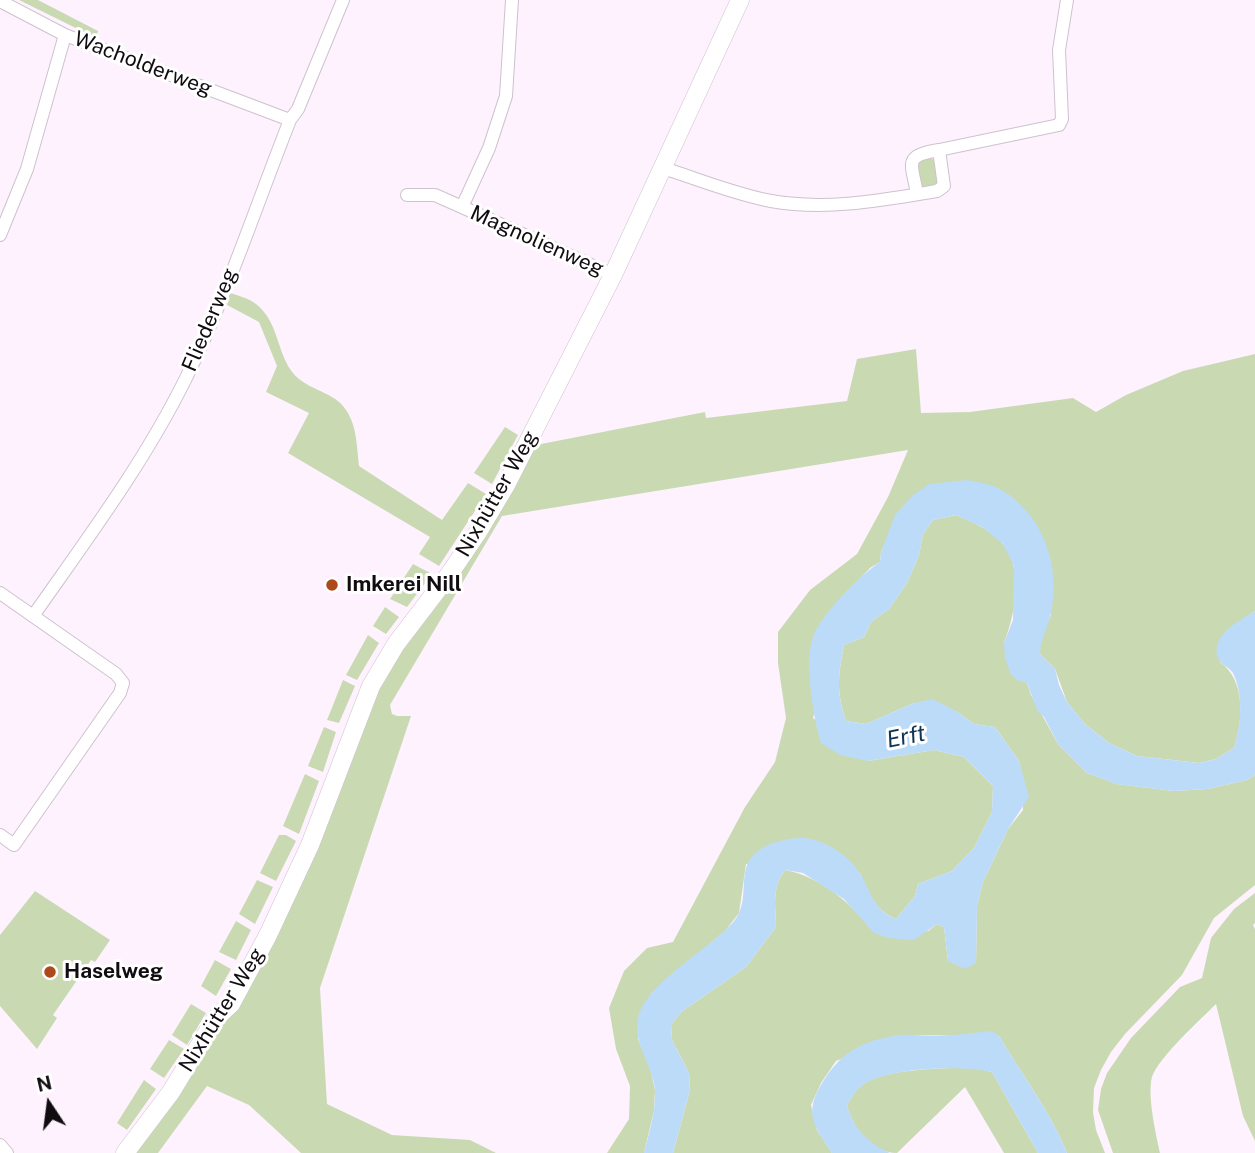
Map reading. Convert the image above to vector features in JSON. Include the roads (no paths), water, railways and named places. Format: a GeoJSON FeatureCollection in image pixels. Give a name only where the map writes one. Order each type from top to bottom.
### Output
{"type":"FeatureCollection","features":[{"type":"Feature","properties":{"kind":"main road","name":"Nixhütter Weg"},"geometry":{"type":"LineString","coordinates":[[125,1153],[171,1092],[216,1018],[231,1004],[248,974],[310,845],[371,687],[396,644],[448,576],[506,485],[613,275],[740,0]]}},
{"type":"Feature","properties":{"kind":"street","name":"Fliederweg"},"geometry":{"type":"LineString","coordinates":[[33,616],[127,483],[187,376],[226,284],[289,120],[298,109],[343,0]]}},
{"type":"Feature","properties":{"kind":"street","name":"Magnolienweg"},"geometry":{"type":"LineString","coordinates":[[462,207],[489,148],[506,96],[512,0]]}},
{"type":"Feature","properties":{"kind":"street"},"geometry":{"type":"LineString","coordinates":[[916,194],[912,161],[915,155],[1059,125],[1062,119],[1059,50],[1067,0]]}},
{"type":"Feature","properties":{"kind":"street","name":"Wacholderweg"},"geometry":{"type":"LineString","coordinates":[[0,1],[65,35],[289,120]]}},
{"type":"Feature","properties":{"kind":"street"},"geometry":{"type":"LineString","coordinates":[[0,235],[35,145],[65,35]]}},
{"type":"Feature","properties":{"kind":"street"},"geometry":{"type":"LineString","coordinates":[[663,168],[772,201],[814,205],[850,204],[937,191],[944,186],[939,150]]}},
{"type":"Feature","properties":{"kind":"street","name":"Magnolienweg"},"geometry":{"type":"LineString","coordinates":[[407,195],[435,195],[613,275]]}},
{"type":"Feature","properties":{"kind":"street"},"geometry":{"type":"LineString","coordinates":[[0,593],[116,674],[123,683],[120,693],[14,845],[0,835]]}},
{"type":"Feature","properties":{"kind":"street"},"geometry":{"type":"LineString","coordinates":[[0,1145],[7,1153]]}},
{"type":"Feature","properties":{"kind":"water","name":"Erft"},"geometry":{"type":"Polygon","coordinates":[[[967,480],[998,488],[1014,498],[1037,526],[1045,542],[1053,577],[1051,613],[1040,654],[1055,669],[1067,702],[1085,724],[1109,743],[1137,756],[1199,763],[1216,759],[1234,748],[1240,720],[1239,691],[1233,673],[1218,658],[1218,642],[1227,630],[1255,611],[1255,775],[1247,780],[1207,789],[1174,791],[1116,784],[1087,773],[1058,744],[1044,717],[1038,712],[1027,683],[1011,675],[1005,658],[1004,643],[1013,620],[1014,566],[1003,544],[982,527],[956,515],[933,520],[923,534],[919,555],[907,583],[889,609],[871,622],[864,637],[844,645],[839,692],[846,721],[866,724],[914,703],[933,699],[974,724],[995,727],[1019,761],[1029,797],[1008,829],[983,882],[977,906],[976,963],[965,969],[948,961],[944,927],[937,924],[914,940],[889,938],[874,933],[844,899],[803,873],[785,870],[776,890],[776,927],[746,967],[681,1012],[671,1025],[672,1040],[689,1073],[690,1090],[673,1153],[644,1153],[653,1114],[655,1090],[637,1033],[639,1014],[661,983],[734,921],[742,904],[746,869],[755,854],[769,845],[793,839],[805,838],[825,844],[851,863],[878,906],[896,919],[915,896],[918,884],[952,871],[974,848],[992,812],[993,786],[964,757],[934,750],[868,761],[840,755],[821,743],[815,720],[810,677],[810,651],[816,631],[841,597],[880,562],[895,515],[913,495],[930,484],[967,480]]]}},
{"type":"Feature","properties":{"kind":"water"},"geometry":{"type":"Polygon","coordinates":[[[992,1031],[999,1036],[1035,1093],[1067,1153],[1038,1153],[992,1072],[946,1068],[891,1074],[861,1086],[847,1105],[853,1121],[862,1134],[890,1153],[832,1153],[816,1126],[812,1110],[824,1080],[847,1054],[876,1040],[900,1035],[938,1036],[992,1031]]]}},
{"type":"Feature","properties":{"kind":"place","name":"Imkerei Nill"},"geometry":{"type":"Point","coordinates":[332,585]}},
{"type":"Feature","properties":{"kind":"place","name":"Haselweg"},"geometry":{"type":"Point","coordinates":[50,972]}}]}
